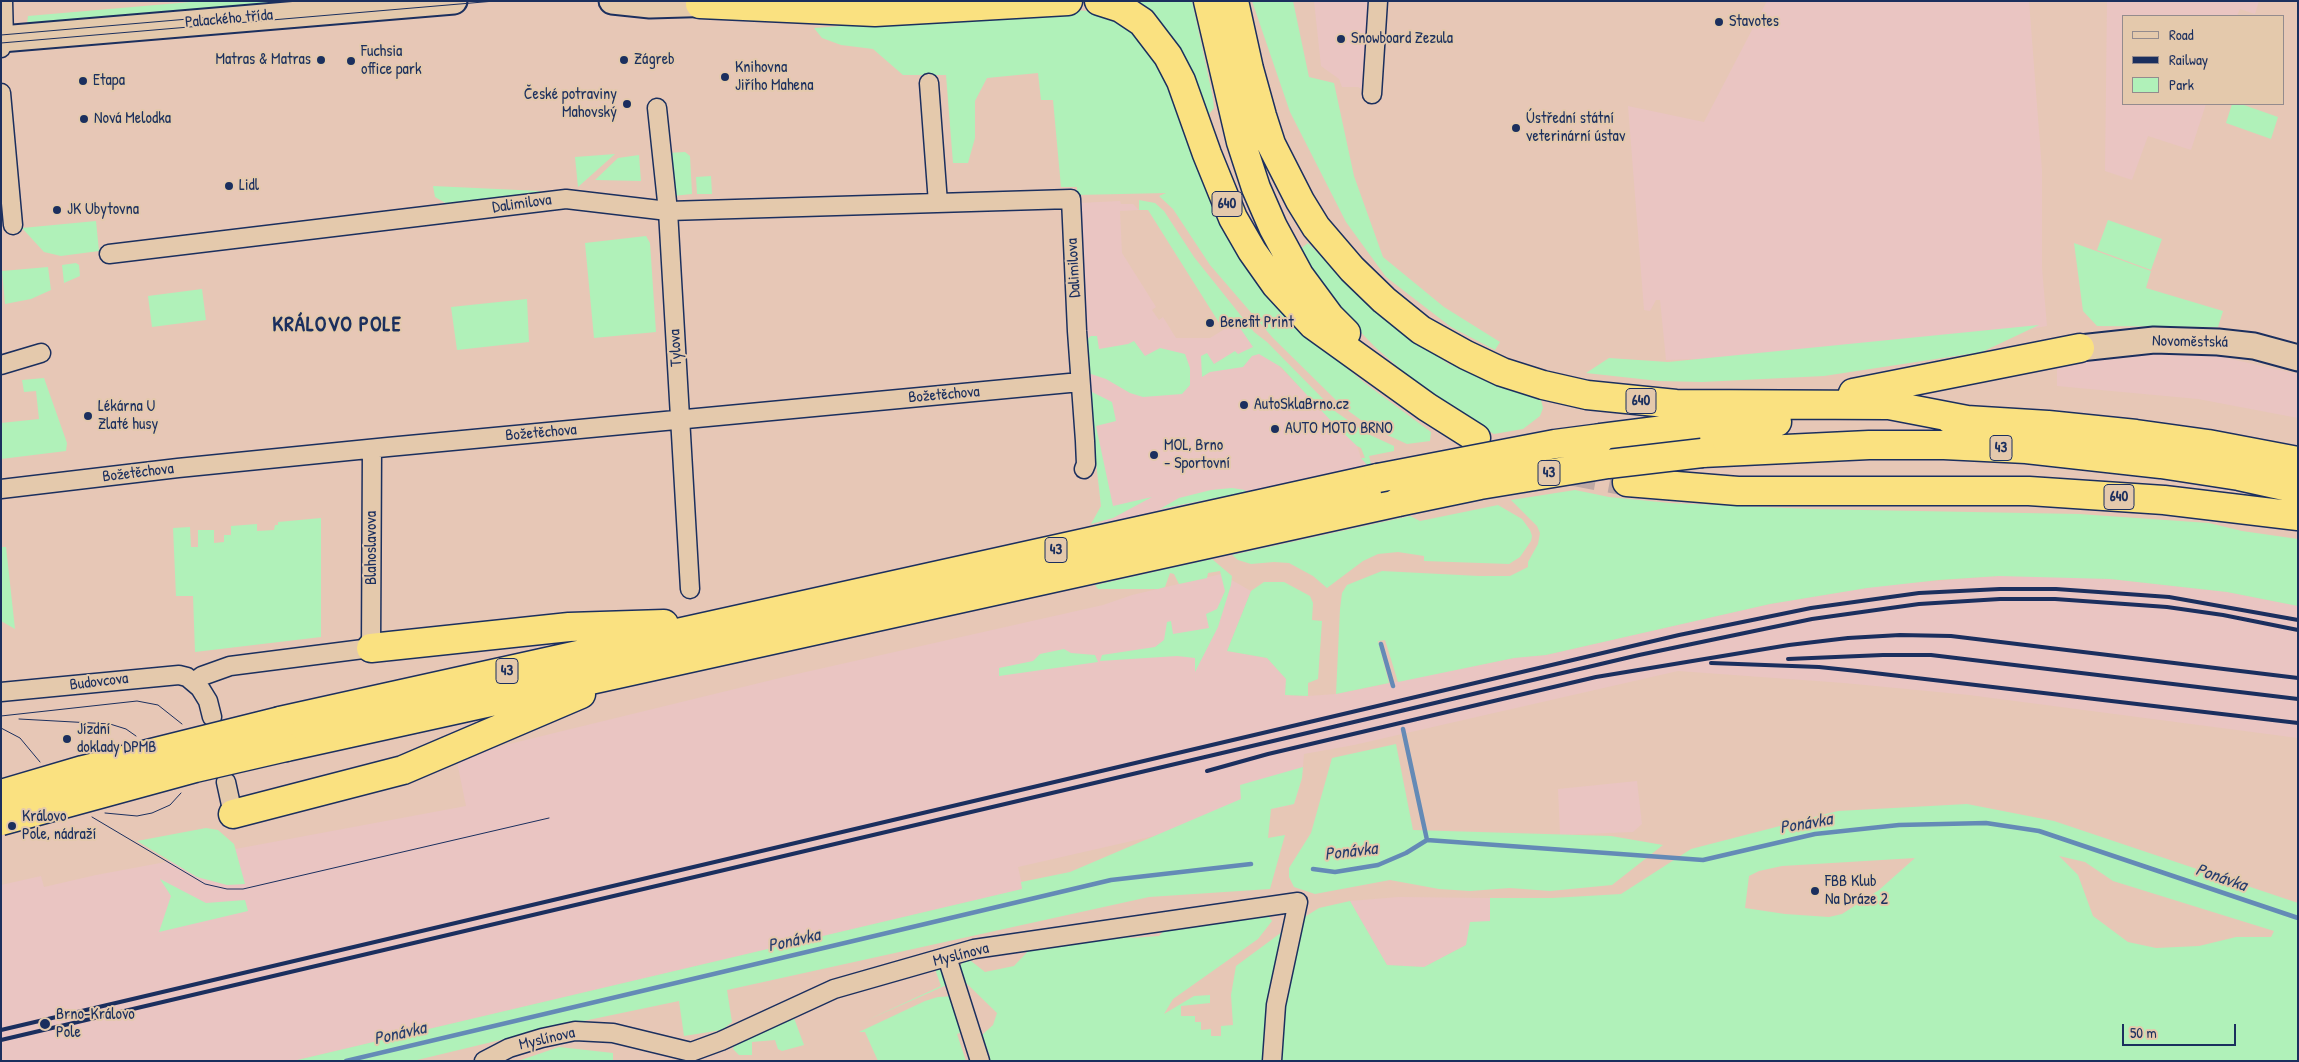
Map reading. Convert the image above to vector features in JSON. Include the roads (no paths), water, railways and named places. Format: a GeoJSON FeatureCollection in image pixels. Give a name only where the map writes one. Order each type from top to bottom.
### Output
{"type":"FeatureCollection","features":[{"type":"Feature","properties":{"kind":"highway"},"geometry":{"type":"LineString","coordinates":[[700,4],[875,12],[1068,1]]}},
{"type":"Feature","properties":{"kind":"highway","name":"640"},"geometry":{"type":"LineString","coordinates":[[1099,1],[1121,8],[1142,22],[1168,56],[1181,81],[1207,154],[1233,218],[1252,251],[1276,285],[1314,324],[1456,427],[1476,438]]}},
{"type":"Feature","properties":{"kind":"highway","name":"640"},"geometry":{"type":"LineString","coordinates":[[1208,1],[1241,142],[1256,188],[1273,227],[1299,275],[1330,317],[1397,383]]}},
{"type":"Feature","properties":{"kind":"highway","name":"640"},"geometry":{"type":"LineString","coordinates":[[1234,1],[1262,116],[1281,166],[1316,227],[1352,269],[1384,300],[1421,330],[1466,356],[1502,372],[1543,385],[1587,395],[1676,404],[1889,406],[1967,420]]}},
{"type":"Feature","properties":{"kind":"highway"},"geometry":{"type":"LineString","coordinates":[[1604,438],[1683,415],[1783,405],[1861,392],[2080,348]]}},
{"type":"Feature","properties":{"kind":"highway","name":"43"},"geometry":{"type":"LineString","coordinates":[[1,821],[195,768],[283,734],[733,621],[1378,478],[1555,444],[1680,428],[1749,423],[1883,419],[1967,420],[2048,425],[2146,436],[2208,444],[2298,461]]}},
{"type":"Feature","properties":{"kind":"highway","name":"43"},"geometry":{"type":"LineString","coordinates":[[1,794],[83,770],[640,668],[1398,502],[1480,485],[1590,466],[1702,453],[1869,445],[1944,445],[2026,449],[2161,464],[2239,476],[2298,489]]}},
{"type":"Feature","properties":{"kind":"highway","name":"640"},"geometry":{"type":"LineString","coordinates":[[1627,482],[1738,491],[2029,491],[2164,500],[2298,516]]}},
{"type":"Feature","properties":{"kind":"highway"},"geometry":{"type":"LineString","coordinates":[[371,648],[569,627],[733,621]]}},
{"type":"Feature","properties":{"kind":"highway"},"geometry":{"type":"LineString","coordinates":[[233,814],[403,770],[640,668]]}},
{"type":"Feature","properties":{"kind":"street"},"geometry":{"type":"LineString","coordinates":[[2,42],[4,1]]}},
{"type":"Feature","properties":{"kind":"street","name":"Palackého třída"},"geometry":{"type":"LineString","coordinates":[[2,42],[454,1]]}},
{"type":"Feature","properties":{"kind":"street"},"geometry":{"type":"LineString","coordinates":[[612,1],[650,5],[733,1]]}},
{"type":"Feature","properties":{"kind":"street"},"geometry":{"type":"LineString","coordinates":[[1372,94],[1378,1]]}},
{"type":"Feature","properties":{"kind":"street"},"geometry":{"type":"LineString","coordinates":[[929,83],[938,203]]}},
{"type":"Feature","properties":{"kind":"street"},"geometry":{"type":"LineString","coordinates":[[1,92],[13,225]]}},
{"type":"Feature","properties":{"kind":"street","name":"Tylova"},"geometry":{"type":"LineString","coordinates":[[657,108],[668,211],[690,589]]}},
{"type":"Feature","properties":{"kind":"street","name":"Dalimilova"},"geometry":{"type":"LineString","coordinates":[[109,254],[566,199],[668,211],[1070,199],[1080,382],[1086,449],[1084,469]]}},
{"type":"Feature","properties":{"kind":"street","name":"Novoměstská"},"geometry":{"type":"LineString","coordinates":[[2080,348],[2154,340],[2218,342],[2254,346],[2298,358]]}},
{"type":"Feature","properties":{"kind":"street"},"geometry":{"type":"LineString","coordinates":[[1,365],[41,353]]}},
{"type":"Feature","properties":{"kind":"street","name":"Božetěchova"},"geometry":{"type":"LineString","coordinates":[[1,489],[178,468],[1080,382]]}},
{"type":"Feature","properties":{"kind":"street","name":"Blahoslavova"},"geometry":{"type":"LineString","coordinates":[[371,648],[372,449]]}},
{"type":"Feature","properties":{"kind":"street"},"geometry":{"type":"LineString","coordinates":[[212,717],[206,696],[194,682],[202,676],[230,666],[371,648]]}},
{"type":"Feature","properties":{"kind":"street","name":"Budovcova"},"geometry":{"type":"LineString","coordinates":[[2,692],[164,675],[178,675],[194,682]]}},
{"type":"Feature","properties":{"kind":"street"},"geometry":{"type":"LineString","coordinates":[[226,782],[233,814]]}},
{"type":"Feature","properties":{"kind":"street","name":"Myslínova"},"geometry":{"type":"LineString","coordinates":[[484,1061],[509,1048],[575,1031],[613,1033],[691,1052],[721,1041],[834,989],[974,949],[1298,902],[1276,1005],[1272,1061]]}},
{"type":"Feature","properties":{"kind":"street"},"geometry":{"type":"LineString","coordinates":[[947,957],[980,1061]]}},
{"type":"Feature","properties":{"kind":"waterway"},"geometry":{"type":"LineString","coordinates":[[1381,644],[1393,686]]}},
{"type":"Feature","properties":{"kind":"waterway"},"geometry":{"type":"LineString","coordinates":[[1403,729],[1427,840]]}},
{"type":"Feature","properties":{"kind":"waterway","name":"Ponávka"},"geometry":{"type":"LineString","coordinates":[[1313,869],[1335,872],[1378,865],[1406,853],[1427,840],[1703,860],[1815,834],[1899,825],[1986,823],[2039,831],[2298,918]]}},
{"type":"Feature","properties":{"kind":"waterway","name":"Ponávka"},"geometry":{"type":"LineString","coordinates":[[346,1061],[1111,880],[1251,864]]}},
{"type":"Feature","properties":{"kind":"tunnel"},"geometry":{"type":"LineString","coordinates":[[1569,471],[1627,482]]}},
{"type":"Feature","properties":{"kind":"tram line"},"geometry":{"type":"LineString","coordinates":[[1,43],[495,1]]}},
{"type":"Feature","properties":{"kind":"tram line"},"geometry":{"type":"LineString","coordinates":[[1,35],[212,17]]}},
{"type":"Feature","properties":{"kind":"tram line"},"geometry":{"type":"LineString","coordinates":[[1,716],[137,701],[158,705],[182,724]]}},
{"type":"Feature","properties":{"kind":"tram line"},"geometry":{"type":"LineString","coordinates":[[19,719],[110,724],[126,729],[136,736]]}},
{"type":"Feature","properties":{"kind":"tram line"},"geometry":{"type":"LineString","coordinates":[[1,728],[20,738],[40,762]]}},
{"type":"Feature","properties":{"kind":"tram line"},"geometry":{"type":"LineString","coordinates":[[105,813],[137,816],[152,813],[170,805],[181,793]]}},
{"type":"Feature","properties":{"kind":"tram line"},"geometry":{"type":"LineString","coordinates":[[92,817],[205,884],[227,889],[243,889],[549,818]]}},
{"type":"Feature","properties":{"kind":"railway"},"geometry":{"type":"LineString","coordinates":[[1,1030],[1679,635],[1811,608],[1919,593],[2000,589],[2056,589],[2169,597],[2298,620]]}},
{"type":"Feature","properties":{"kind":"railway"},"geometry":{"type":"LineString","coordinates":[[1,1040],[1639,655],[1812,619],[1919,604],[2000,599],[2055,599],[2167,607],[2223,615],[2298,630]]}},
{"type":"Feature","properties":{"kind":"railway"},"geometry":{"type":"LineString","coordinates":[[1207,771],[1268,754],[1596,677],[1789,645],[1848,638],[1900,635],[1951,636],[2298,678]]}},
{"type":"Feature","properties":{"kind":"railway"},"geometry":{"type":"LineString","coordinates":[[1788,659],[1931,655],[2298,699]]}},
{"type":"Feature","properties":{"kind":"railway"},"geometry":{"type":"LineString","coordinates":[[1711,663],[1819,667],[2298,723]]}},
{"type":"Feature","properties":{"kind":"place","name":"Stavotes"},"geometry":{"type":"Point","coordinates":[1719,22]}},
{"type":"Feature","properties":{"kind":"place","name":"Snowboard Zezula"},"geometry":{"type":"Point","coordinates":[1341,39]}},
{"type":"Feature","properties":{"kind":"place","name":"Matras & Matras"},"geometry":{"type":"Point","coordinates":[321,60]}},
{"type":"Feature","properties":{"kind":"place","name":"Zágreb"},"geometry":{"type":"Point","coordinates":[624,60]}},
{"type":"Feature","properties":{"kind":"place","name":"Fuchsia office park"},"geometry":{"type":"Point","coordinates":[351,61]}},
{"type":"Feature","properties":{"kind":"place","name":"Knihovna Jiřího Mahena"},"geometry":{"type":"Point","coordinates":[725,77]}},
{"type":"Feature","properties":{"kind":"place","name":"Etapa"},"geometry":{"type":"Point","coordinates":[83,81]}},
{"type":"Feature","properties":{"kind":"place","name":"České potraviny Mahovský"},"geometry":{"type":"Point","coordinates":[627,104]}},
{"type":"Feature","properties":{"kind":"place","name":"Nová Melodka"},"geometry":{"type":"Point","coordinates":[84,119]}},
{"type":"Feature","properties":{"kind":"place","name":"Ústřední státní veterinární ústav"},"geometry":{"type":"Point","coordinates":[1516,128]}},
{"type":"Feature","properties":{"kind":"place","name":"Lidl"},"geometry":{"type":"Point","coordinates":[229,186]}},
{"type":"Feature","properties":{"kind":"place","name":"JK Ubytovna"},"geometry":{"type":"Point","coordinates":[57,210]}},
{"type":"Feature","properties":{"kind":"place","name":"Benefit Print"},"geometry":{"type":"Point","coordinates":[1210,323]}},
{"type":"Feature","properties":{"kind":"place","name":"AutoSklaBrno.cz"},"geometry":{"type":"Point","coordinates":[1244,405]}},
{"type":"Feature","properties":{"kind":"place","name":"Lékárna U Zlaté husy"},"geometry":{"type":"Point","coordinates":[88,416]}},
{"type":"Feature","properties":{"kind":"place","name":"AUTO MOTO BRNO"},"geometry":{"type":"Point","coordinates":[1275,429]}},
{"type":"Feature","properties":{"kind":"place","name":"MOL, Brno - Sportovní"},"geometry":{"type":"Point","coordinates":[1154,455]}},
{"type":"Feature","properties":{"kind":"place","name":"Jízdní doklady DPMB"},"geometry":{"type":"Point","coordinates":[67,739]}},
{"type":"Feature","properties":{"kind":"place","name":"Královo Pole, nádraží"},"geometry":{"type":"Point","coordinates":[12,826]}},
{"type":"Feature","properties":{"kind":"place","name":"FBB Klub Na Dráze 2"},"geometry":{"type":"Point","coordinates":[1815,891]}},
{"type":"Feature","properties":{"kind":"place","name":"Brno-Královo Pole"},"geometry":{"type":"Point","coordinates":[45,1024]}},
{"type":"Feature","properties":{"kind":"district","name":"KRÁLOVO POLE"},"geometry":{"type":"Point","coordinates":[337,325]}}]}
